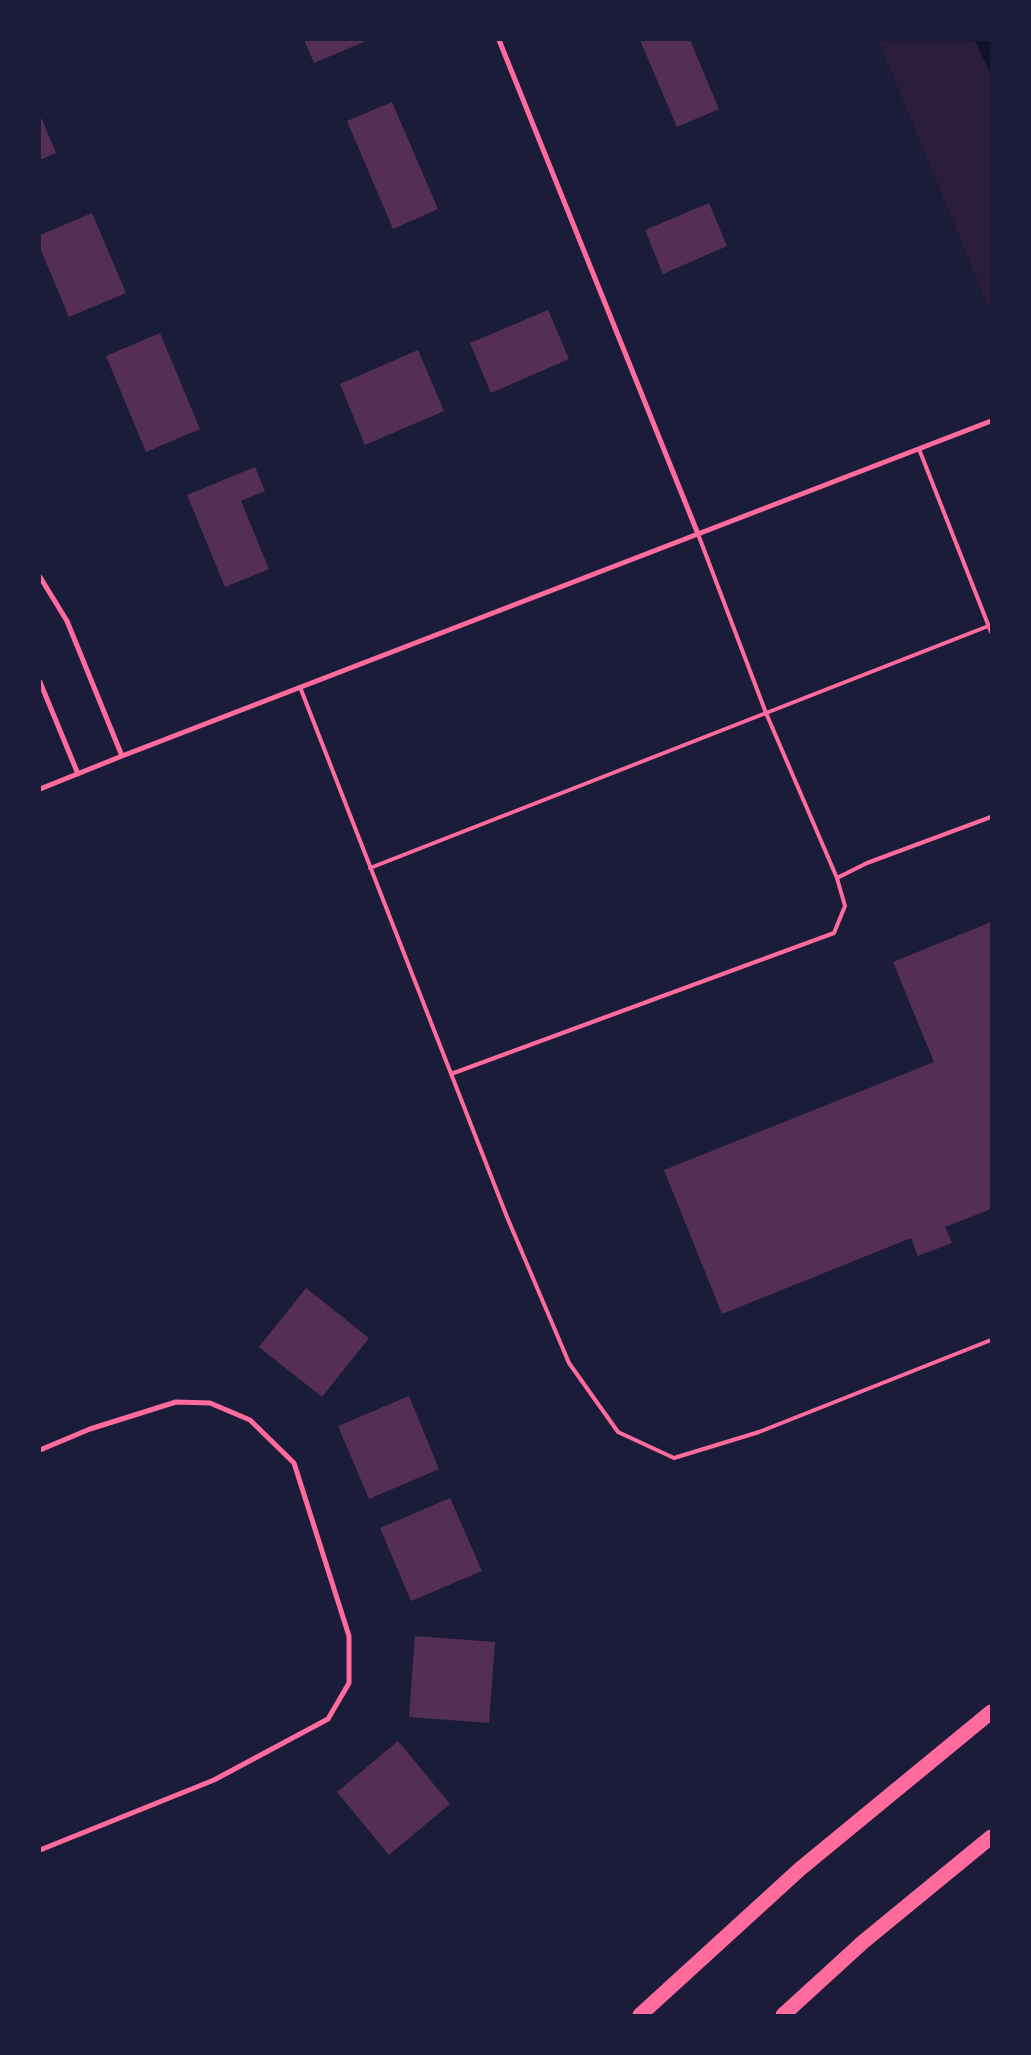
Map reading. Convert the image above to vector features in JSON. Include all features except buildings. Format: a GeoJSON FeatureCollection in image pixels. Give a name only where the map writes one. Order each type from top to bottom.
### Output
{"type":"FeatureCollection","features":[{"type":"Feature","properties":{"kind":"highway"},"geometry":{"type":"LineString","coordinates":[[640,2015],[800,1869],[991,1712]]}},
{"type":"Feature","properties":{"kind":"highway"},"geometry":{"type":"LineString","coordinates":[[783,2015],[863,1942],[991,1837]]}},
{"type":"Feature","properties":{"kind":"street"},"geometry":{"type":"LineString","coordinates":[[499,40],[698,534]]}},
{"type":"Feature","properties":{"kind":"street"},"geometry":{"type":"LineString","coordinates":[[40,789],[991,421]]}},
{"type":"Feature","properties":{"kind":"street"},"geometry":{"type":"LineString","coordinates":[[40,577],[67,620],[122,756]]}},
{"type":"Feature","properties":{"kind":"street"},"geometry":{"type":"LineString","coordinates":[[40,682],[78,774]]}},
{"type":"Feature","properties":{"kind":"street"},"geometry":{"type":"LineString","coordinates":[[40,1450],[90,1429],[176,1402],[210,1403],[250,1420],[294,1464],[349,1636],[349,1683],[328,1719],[214,1780],[40,1850]]}},
{"type":"Feature","properties":{"kind":"lane"},"geometry":{"type":"LineString","coordinates":[[919,449],[991,632]]}},
{"type":"Feature","properties":{"kind":"lane"},"geometry":{"type":"LineString","coordinates":[[451,1074],[834,933],[845,906],[837,878],[766,713],[698,534]]}},
{"type":"Feature","properties":{"kind":"lane"},"geometry":{"type":"LineString","coordinates":[[370,868],[990,626]]}},
{"type":"Feature","properties":{"kind":"lane"},"geometry":{"type":"LineString","coordinates":[[300,687],[507,1217],[569,1363],[618,1432],[674,1458],[759,1432],[991,1340]]}},
{"type":"Feature","properties":{"kind":"lane"},"geometry":{"type":"LineString","coordinates":[[837,878],[867,863],[991,817]]}},
{"type":"Feature","properties":{"kind":"shaded area"},"geometry":{"type":"Polygon","coordinates":[[[878,40],[991,40],[991,313],[878,40]]]}},
{"type":"Feature","properties":{"kind":"shaded area"},"geometry":{"type":"Polygon","coordinates":[[[974,40],[991,40],[991,75],[976,43],[974,40]]]}}]}
